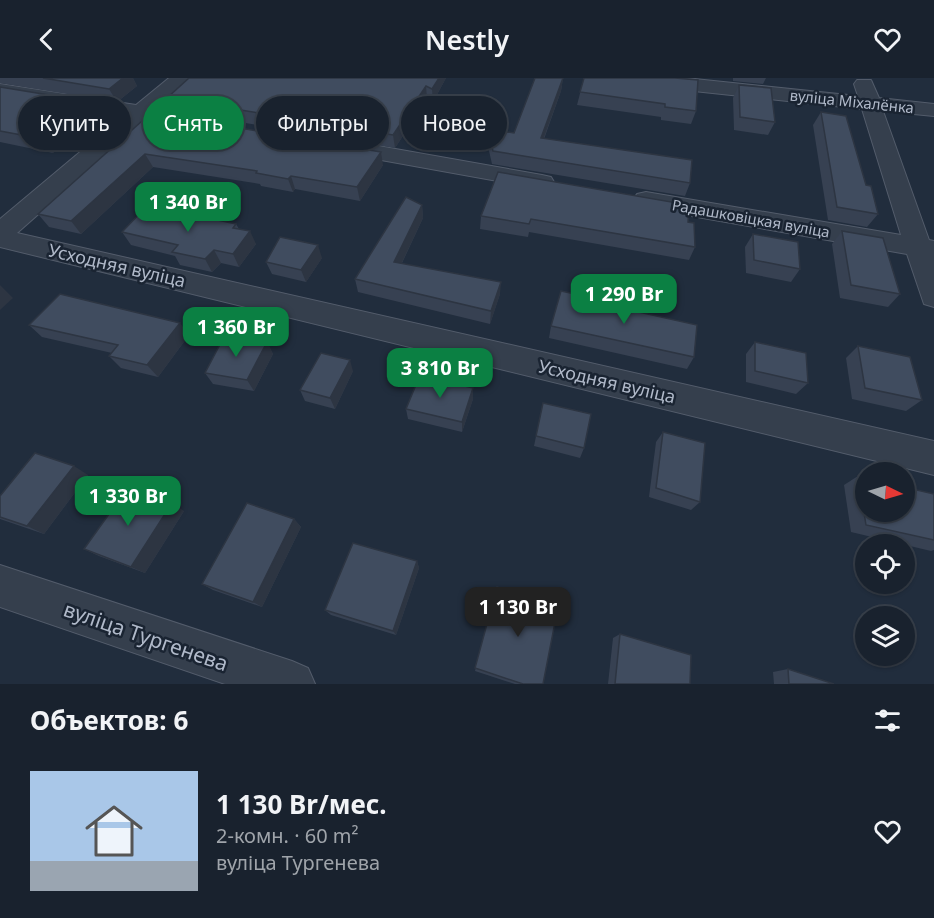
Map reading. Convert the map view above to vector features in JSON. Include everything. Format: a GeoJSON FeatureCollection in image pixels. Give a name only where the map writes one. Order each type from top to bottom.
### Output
{"type":"FeatureCollection","features":[{"type":"Feature","properties":{"kind":"street"},"geometry":{"type":"LineString","coordinates":[[0,233],[181,78]]}},
{"type":"Feature","properties":{"kind":"street","name":"вуліца Міхалёнка"},"geometry":{"type":"LineString","coordinates":[[628,78],[934,110]]}},
{"type":"Feature","properties":{"kind":"street"},"geometry":{"type":"LineString","coordinates":[[862,78],[926,248],[934,296]]}},
{"type":"Feature","properties":{"kind":"street"},"geometry":{"type":"LineString","coordinates":[[0,90],[143,113]]}},
{"type":"Feature","properties":{"kind":"street"},"geometry":{"type":"LineString","coordinates":[[361,150],[564,186]]}},
{"type":"Feature","properties":{"kind":"street","name":"Радашковіцкая вуліца"},"geometry":{"type":"LineString","coordinates":[[622,196],[926,248]]}},
{"type":"Feature","properties":{"kind":"street","name":"Усходняя вуліца"},"geometry":{"type":"LineString","coordinates":[[0,238],[934,458]]}},
{"type":"Feature","properties":{"kind":"street","name":"вуліца Тургенева"},"geometry":{"type":"LineString","coordinates":[[0,586],[210,673],[292,684]]}},
{"type":"Feature","properties":{"kind":"building"},"geometry":{"type":"Polygon","coordinates":[[[43,78],[123,78],[109,89],[43,78]]]}},
{"type":"Feature","properties":{"kind":"building"},"geometry":{"type":"Polygon","coordinates":[[[189,78],[439,78],[432,89],[426,86],[419,96],[401,96],[401,123],[393,135],[389,134],[389,96],[256,96],[256,113],[244,111],[244,96],[169,96],[189,78]]]}},
{"type":"Feature","properties":{"kind":"building"},"geometry":{"type":"Polygon","coordinates":[[[535,78],[563,78],[541,138],[692,160],[690,183],[493,151],[507,150],[507,132],[514,133],[535,78]]]}},
{"type":"Feature","properties":{"kind":"building"},"geometry":{"type":"Polygon","coordinates":[[[584,78],[698,80],[696,111],[665,107],[665,104],[580,92],[584,78]]]}},
{"type":"Feature","properties":{"kind":"building"},"geometry":{"type":"Polygon","coordinates":[[[739,85],[771,88],[775,122],[740,117],[739,85]]]}},
{"type":"Feature","properties":{"kind":"building"},"geometry":{"type":"Polygon","coordinates":[[[0,87],[55,96],[18,96],[18,134],[0,131],[0,87]]]}},
{"type":"Feature","properties":{"kind":"building"},"geometry":{"type":"Polygon","coordinates":[[[821,112],[846,116],[866,185],[871,186],[878,214],[837,207],[821,112]]]}},
{"type":"Feature","properties":{"kind":"building"},"geometry":{"type":"Polygon","coordinates":[[[143,120],[143,150],[244,150],[244,129],[256,131],[256,150],[369,150],[381,152],[357,187],[291,176],[288,179],[256,173],[257,171],[145,154],[71,221],[38,214],[110,150],[131,150],[131,131],[143,120]]]}},
{"type":"Feature","properties":{"kind":"building"},"geometry":{"type":"Polygon","coordinates":[[[498,172],[689,205],[688,222],[694,223],[695,247],[531,219],[529,224],[481,216],[498,172]]]}},
{"type":"Feature","properties":{"kind":"building"},"geometry":{"type":"Polygon","coordinates":[[[406,197],[422,205],[394,262],[501,282],[491,311],[355,279],[406,197]]]}},
{"type":"Feature","properties":{"kind":"building"},"geometry":{"type":"Polygon","coordinates":[[[146,207],[202,220],[204,217],[236,224],[233,228],[250,231],[233,254],[214,250],[205,259],[172,252],[178,245],[122,232],[146,207]]]}},
{"type":"Feature","properties":{"kind":"building"},"geometry":{"type":"Polygon","coordinates":[[[842,231],[883,238],[900,294],[851,285],[842,231]]]}},
{"type":"Feature","properties":{"kind":"building"},"geometry":{"type":"Polygon","coordinates":[[[753,234],[798,242],[800,269],[754,260],[753,234]]]}},
{"type":"Feature","properties":{"kind":"building"},"geometry":{"type":"Polygon","coordinates":[[[280,237],[318,245],[301,270],[266,262],[280,237]]]}},
{"type":"Feature","properties":{"kind":"building"},"geometry":{"type":"Polygon","coordinates":[[[561,291],[608,301],[607,305],[697,325],[694,357],[551,326],[561,291]]]}},
{"type":"Feature","properties":{"kind":"building"},"geometry":{"type":"Polygon","coordinates":[[[60,294],[180,323],[147,365],[109,356],[118,345],[29,325],[60,294]]]}},
{"type":"Feature","properties":{"kind":"building"},"geometry":{"type":"Polygon","coordinates":[[[225,335],[267,342],[247,380],[205,373],[225,335]]]}},
{"type":"Feature","properties":{"kind":"building"},"geometry":{"type":"Polygon","coordinates":[[[755,342],[806,353],[808,383],[755,371],[755,342]]]}},
{"type":"Feature","properties":{"kind":"building"},"geometry":{"type":"Polygon","coordinates":[[[858,346],[910,357],[922,400],[865,388],[858,346]]]}},
{"type":"Feature","properties":{"kind":"building"},"geometry":{"type":"Polygon","coordinates":[[[321,353],[350,360],[330,398],[300,390],[321,353]]]}},
{"type":"Feature","properties":{"kind":"building"},"geometry":{"type":"Polygon","coordinates":[[[420,375],[473,388],[462,422],[406,409],[420,375]]]}},
{"type":"Feature","properties":{"kind":"building"},"geometry":{"type":"Polygon","coordinates":[[[543,403],[591,414],[584,448],[536,436],[543,403]]]}},
{"type":"Feature","properties":{"kind":"building"},"geometry":{"type":"Polygon","coordinates":[[[663,432],[705,443],[700,502],[656,488],[663,432]]]}},
{"type":"Feature","properties":{"kind":"building"},"geometry":{"type":"Polygon","coordinates":[[[35,453],[74,466],[27,526],[0,517],[0,496],[35,453]]]}},
{"type":"Feature","properties":{"kind":"building"},"geometry":{"type":"Polygon","coordinates":[[[127,489],[172,503],[131,567],[84,549],[127,489]]]}},
{"type":"Feature","properties":{"kind":"building"},"geometry":{"type":"Polygon","coordinates":[[[915,490],[934,494],[934,540],[866,525],[866,522],[915,522],[915,490]]]}},
{"type":"Feature","properties":{"kind":"building"},"geometry":{"type":"Polygon","coordinates":[[[247,503],[294,519],[253,602],[202,584],[247,503]]]}},
{"type":"Feature","properties":{"kind":"building"},"geometry":{"type":"Polygon","coordinates":[[[353,543],[417,561],[393,631],[325,610],[353,543]]]}},
{"type":"Feature","properties":{"kind":"building"},"geometry":{"type":"Polygon","coordinates":[[[497,587],[558,607],[543,684],[523,684],[475,668],[497,587]]]}},
{"type":"Feature","properties":{"kind":"building"},"geometry":{"type":"Polygon","coordinates":[[[620,634],[691,655],[690,684],[615,684],[620,634]]]}},
{"type":"Feature","properties":{"kind":"building"},"geometry":{"type":"Polygon","coordinates":[[[788,669],[834,684],[789,684],[788,669]]]}}]}
